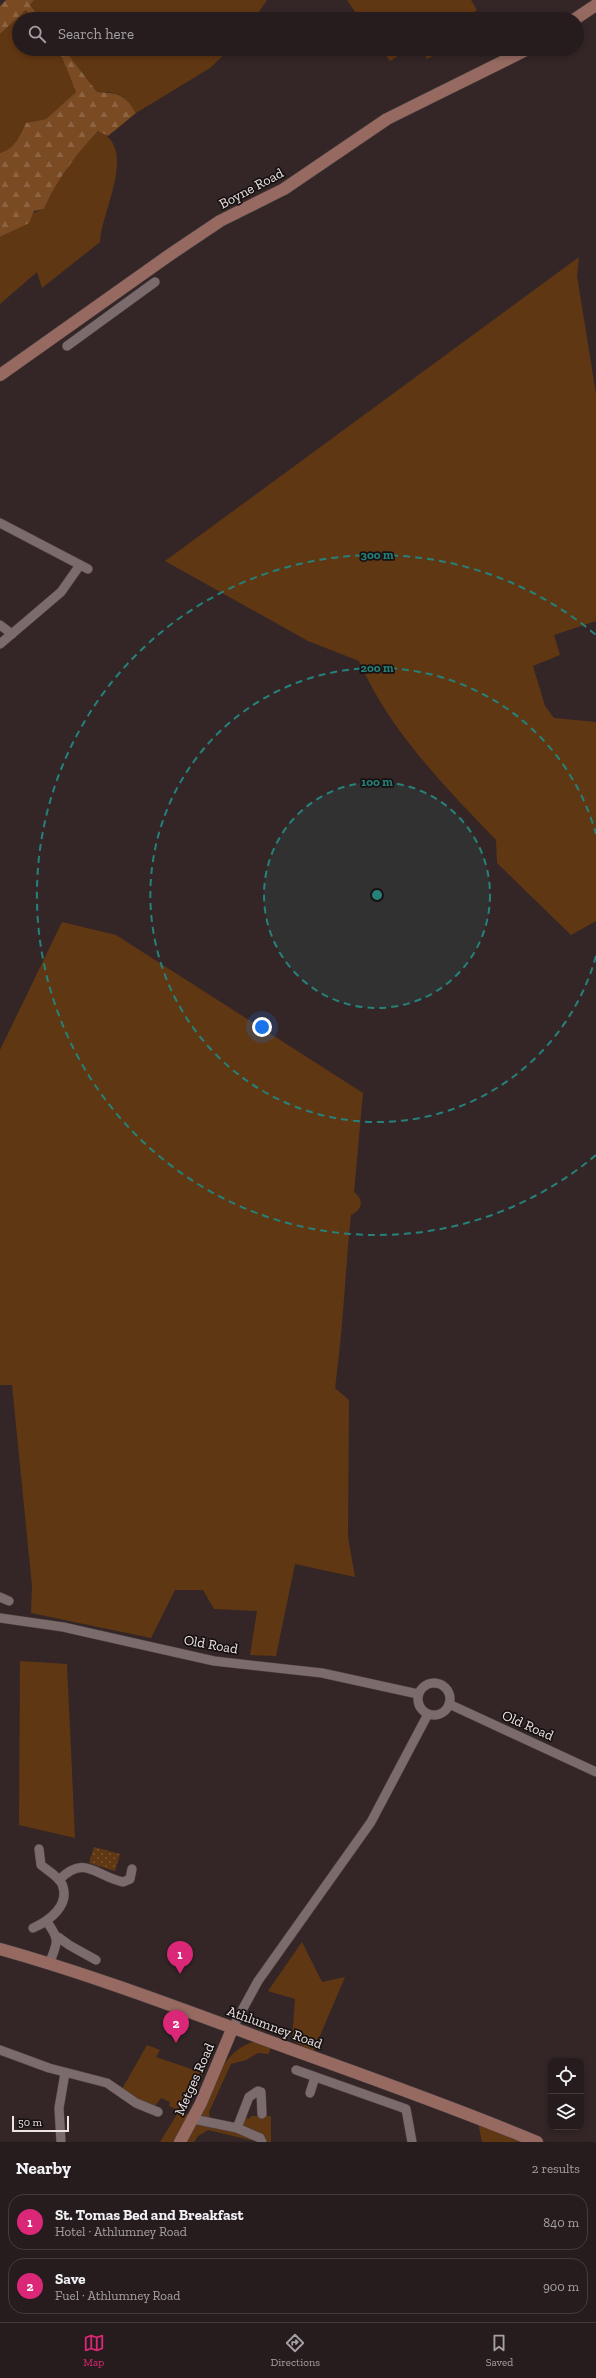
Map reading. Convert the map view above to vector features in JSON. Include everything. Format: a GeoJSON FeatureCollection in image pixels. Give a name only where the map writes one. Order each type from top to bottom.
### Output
{"type":"FeatureCollection","features":[{"type":"Feature","properties":{"kind":"street"},"geometry":{"type":"LineString","coordinates":[[584,13],[596,5]]}},
{"type":"Feature","properties":{"kind":"street","name":"Boyne Road"},"geometry":{"type":"LineString","coordinates":[[0,375],[213,226],[284,189],[387,119],[514,56]]}},
{"type":"Feature","properties":{"kind":"street"},"geometry":{"type":"LineString","coordinates":[[67,346],[155,282]]}},
{"type":"Feature","properties":{"kind":"street"},"geometry":{"type":"LineString","coordinates":[[98,305],[107,317]]}},
{"type":"Feature","properties":{"kind":"street"},"geometry":{"type":"LineString","coordinates":[[0,523],[84,567],[61,592],[0,644]]}},
{"type":"Feature","properties":{"kind":"street"},"geometry":{"type":"LineString","coordinates":[[0,624],[12,634]]}},
{"type":"Feature","properties":{"kind":"street"},"geometry":{"type":"LineString","coordinates":[[0,1597],[9,1601]]}},
{"type":"Feature","properties":{"kind":"street","name":"Old Road"},"geometry":{"type":"LineString","coordinates":[[0,1618],[71,1629],[214,1661],[322,1673],[418,1694]]}},
{"type":"Feature","properties":{"kind":"street"},"geometry":{"type":"LineString","coordinates":[[429,1683],[440,1684],[447,1690],[449,1704],[440,1713],[428,1714],[418,1704],[418,1694],[424,1685],[429,1683]]}},
{"type":"Feature","properties":{"kind":"street","name":"Old Road"},"geometry":{"type":"LineString","coordinates":[[449,1704],[596,1772]]}},
{"type":"Feature","properties":{"kind":"street"},"geometry":{"type":"LineString","coordinates":[[232,2027],[258,1981],[371,1822],[428,1714]]}},
{"type":"Feature","properties":{"kind":"street"},"geometry":{"type":"LineString","coordinates":[[32,1928],[47,1922],[59,1908],[64,1897],[62,1883],[41,1865],[39,1849]]}},
{"type":"Feature","properties":{"kind":"street"},"geometry":{"type":"LineString","coordinates":[[59,1880],[69,1870],[79,1866],[88,1867],[123,1882],[130,1879],[132,1870]]}},
{"type":"Feature","properties":{"kind":"street"},"geometry":{"type":"LineString","coordinates":[[47,1922],[58,1936],[69,1946],[96,1960]]}},
{"type":"Feature","properties":{"kind":"street"},"geometry":{"type":"LineString","coordinates":[[49,1964],[58,1936]]}},
{"type":"Feature","properties":{"kind":"street","name":"Athlumney Road"},"geometry":{"type":"LineString","coordinates":[[0,1950],[49,1964],[232,2027],[440,2103],[537,2142]]}},
{"type":"Feature","properties":{"kind":"street","name":"Metges Road"},"geometry":{"type":"LineString","coordinates":[[180,2142],[193,2119],[232,2027]]}},
{"type":"Feature","properties":{"kind":"street"},"geometry":{"type":"LineString","coordinates":[[0,2050],[65,2073],[107,2083],[136,2103],[158,2112]]}},
{"type":"Feature","properties":{"kind":"street"},"geometry":{"type":"LineString","coordinates":[[296,2070],[406,2109],[412,2142]]}},
{"type":"Feature","properties":{"kind":"street"},"geometry":{"type":"LineString","coordinates":[[61,2142],[58,2108],[65,2073]]}},
{"type":"Feature","properties":{"kind":"street"},"geometry":{"type":"LineString","coordinates":[[310,2093],[315,2077]]}},
{"type":"Feature","properties":{"kind":"street"},"geometry":{"type":"LineString","coordinates":[[237,2128],[249,2097],[258,2091],[261,2092],[262,2114]]}},
{"type":"Feature","properties":{"kind":"street"},"geometry":{"type":"LineString","coordinates":[[193,2119],[237,2128],[260,2138],[262,2142]]}},
{"type":"Feature","properties":{"kind":"shaded area"},"geometry":{"type":"Polygon","coordinates":[[[34,0],[267,0],[259,12],[36,12],[30,5],[34,0]]]}},
{"type":"Feature","properties":{"kind":"shaded area"},"geometry":{"type":"Polygon","coordinates":[[[347,0],[471,0],[477,10],[473,12],[355,12],[347,0]]]}},
{"type":"Feature","properties":{"kind":"shaded area"},"geometry":{"type":"Polygon","coordinates":[[[12,23],[12,56],[61,56],[76,92],[46,119],[26,123],[13,145],[0,153],[0,34],[12,23]]]}},
{"type":"Feature","properties":{"kind":"shaded area"},"geometry":{"type":"Polygon","coordinates":[[[69,56],[223,56],[210,68],[136,113],[128,102],[120,95],[97,92],[69,56]]]}},
{"type":"Feature","properties":{"kind":"shaded area"},"geometry":{"type":"Polygon","coordinates":[[[386,56],[398,56],[390,61],[386,56]]]}},
{"type":"Feature","properties":{"kind":"shaded area"},"geometry":{"type":"Polygon","coordinates":[[[425,56],[433,56],[427,59],[425,56]]]}},
{"type":"Feature","properties":{"kind":"shaded area"},"geometry":{"type":"Polygon","coordinates":[[[98,131],[110,139],[116,151],[117,165],[115,181],[100,242],[42,288],[37,272],[0,304],[0,237],[12,231],[32,214],[44,209],[49,198],[68,168],[98,131]]]}},
{"type":"Feature","properties":{"kind":"shaded area"},"geometry":{"type":"Polygon","coordinates":[[[579,257],[577,276],[596,394],[596,621],[554,635],[560,655],[533,666],[545,706],[554,718],[596,722],[596,921],[571,935],[497,863],[496,840],[438,778],[402,734],[371,686],[359,661],[308,641],[165,561],[579,257]]]}},
{"type":"Feature","properties":{"kind":"shaded area"},"geometry":{"type":"Polygon","coordinates":[[[62,922],[116,935],[363,1093],[354,1192],[361,1201],[361,1204],[358,1210],[351,1215],[335,1388],[349,1400],[348,1537],[355,1577],[295,1564],[276,1656],[250,1655],[257,1611],[214,1609],[203,1590],[175,1590],[151,1638],[31,1613],[32,1586],[12,1385],[0,1385],[0,1050],[62,922]]]}},
{"type":"Feature","properties":{"kind":"shaded area"},"geometry":{"type":"Polygon","coordinates":[[[20,1661],[67,1664],[75,1838],[19,1825],[20,1661]]]}},
{"type":"Feature","properties":{"kind":"shaded area"},"geometry":{"type":"Polygon","coordinates":[[[94,1847],[120,1854],[115,1871],[89,1863],[94,1847]]]}},
{"type":"Feature","properties":{"kind":"shaded area"},"geometry":{"type":"Polygon","coordinates":[[[302,1942],[322,1982],[345,1977],[313,2052],[292,2040],[295,1999],[268,1991],[302,1942]]]}},
{"type":"Feature","properties":{"kind":"shaded area"},"geometry":{"type":"Polygon","coordinates":[[[256,2041],[271,2045],[269,2054],[258,2053],[246,2060],[231,2064],[209,2112],[210,2119],[202,2116],[201,2113],[215,2080],[227,2060],[244,2046],[256,2041]]]}},
{"type":"Feature","properties":{"kind":"shaded area"},"geometry":{"type":"Polygon","coordinates":[[[147,2045],[160,2050],[156,2057],[203,2073],[182,2112],[190,2116],[175,2142],[160,2142],[179,2111],[169,2106],[170,2102],[161,2098],[156,2105],[147,2104],[138,2100],[122,2089],[147,2045]]]}},
{"type":"Feature","properties":{"kind":"shaded area"},"geometry":{"type":"Polygon","coordinates":[[[251,2116],[271,2116],[271,2142],[266,2142],[261,2133],[242,2125],[245,2117],[249,2119],[251,2116]]]}},
{"type":"Feature","properties":{"kind":"shaded area"},"geometry":{"type":"Polygon","coordinates":[[[478,2122],[524,2142],[482,2142],[478,2122]]]}},
{"type":"Feature","properties":{"kind":"shaded area"},"geometry":{"type":"Polygon","coordinates":[[[199,2124],[238,2132],[258,2142],[208,2130],[198,2136],[194,2142],[185,2142],[195,2126],[199,2124]]]}},
{"type":"Feature","properties":{"kind":"green space"},"geometry":{"type":"Polygon","coordinates":[[[6,0],[34,0],[30,5],[36,12],[28,12],[26,10],[24,12],[12,12],[12,23],[0,34],[0,6],[6,0]]]}},
{"type":"Feature","properties":{"kind":"green space"},"geometry":{"type":"Polygon","coordinates":[[[61,56],[69,56],[97,92],[116,94],[124,98],[136,113],[108,136],[98,131],[68,168],[49,198],[44,209],[34,211],[29,223],[0,237],[0,153],[13,145],[26,123],[46,119],[76,92],[61,56]]]}},
{"type":"Feature","properties":{"kind":"place","name":"St. Tomas Bed and Breakfast"},"geometry":{"type":"Point","coordinates":[180,1974]}},
{"type":"Feature","properties":{"kind":"place","name":"Save"},"geometry":{"type":"Point","coordinates":[176,2043]}}]}
